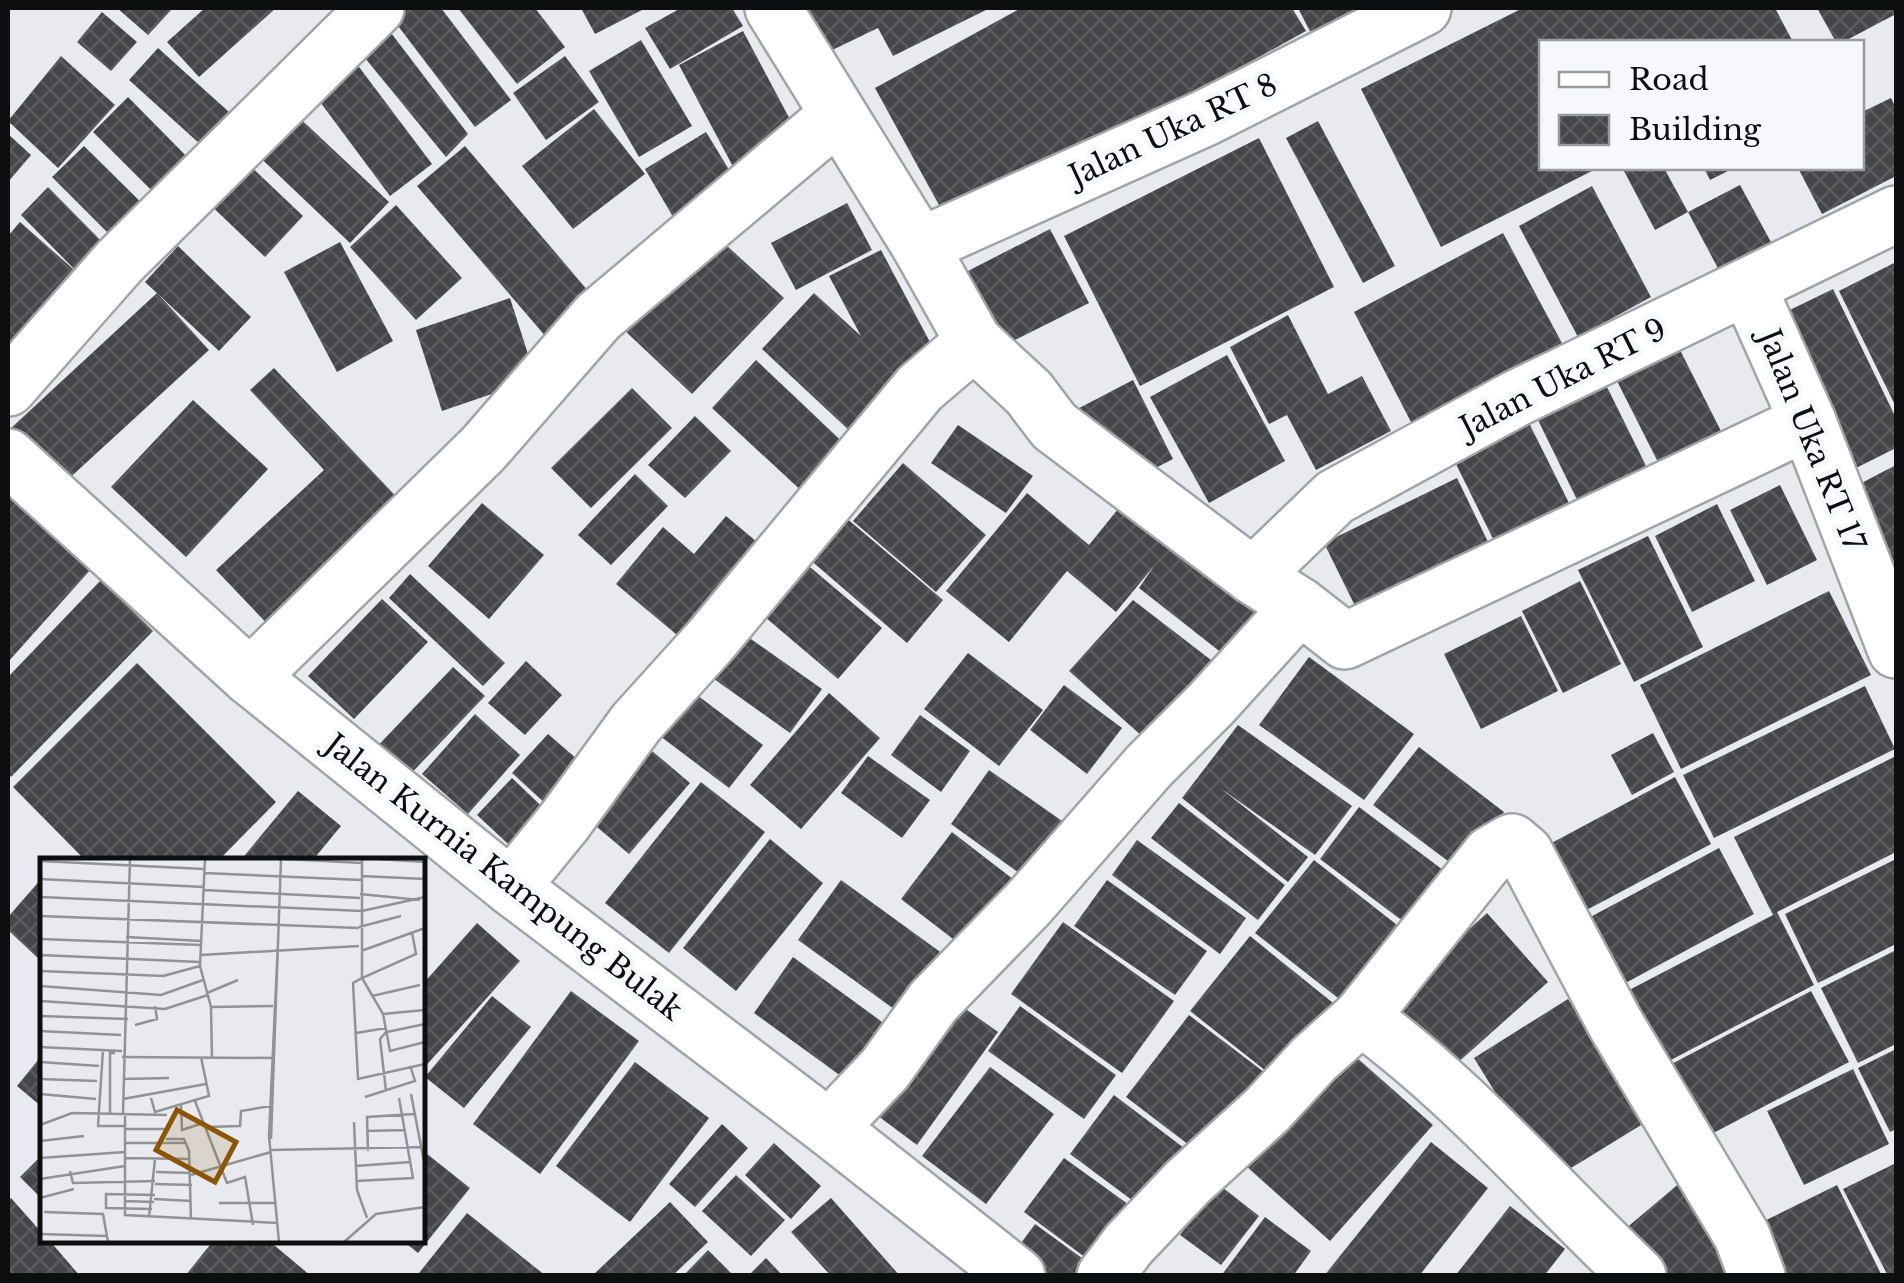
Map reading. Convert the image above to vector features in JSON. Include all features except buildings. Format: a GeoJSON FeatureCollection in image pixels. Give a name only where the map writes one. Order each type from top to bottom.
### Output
{"type":"FeatureCollection","features":[{"type":"Feature","properties":{"kind":"street"},"geometry":{"type":"LineString","coordinates":[[8,388],[120,261],[376,8]]}},
{"type":"Feature","properties":{"kind":"street"},"geometry":{"type":"LineString","coordinates":[[773,8],[920,246],[974,342],[1028,394],[1054,426],[1345,641],[1808,422]]}},
{"type":"Feature","properties":{"kind":"street","name":"Jalan Uka RT 8"},"geometry":{"type":"LineString","coordinates":[[920,246],[1205,118],[1422,8]]}},
{"type":"Feature","properties":{"kind":"street"},"geometry":{"type":"LineString","coordinates":[[250,677],[484,450],[598,317],[838,114]]}},
{"type":"Feature","properties":{"kind":"street","name":"Jalan Uka RT 9"},"geometry":{"type":"LineString","coordinates":[[1253,576],[1336,497],[1517,398],[1896,214]]}},
{"type":"Feature","properties":{"kind":"street","name":"Jalan Uka RT 17"},"geometry":{"type":"LineString","coordinates":[[1748,287],[1808,422],[1896,650]]}},
{"type":"Feature","properties":{"kind":"street"},"geometry":{"type":"LineString","coordinates":[[511,888],[636,723],[711,640],[920,388],[974,342]]}},
{"type":"Feature","properties":{"kind":"street","name":"Jalan Kurnia Kampung Bulak"},"geometry":{"type":"LineString","coordinates":[[8,457],[250,677],[511,888],[830,1128],[986,1266]]}},
{"type":"Feature","properties":{"kind":"street"},"geometry":{"type":"LineString","coordinates":[[830,1128],[885,1068],[933,1002],[1028,904],[1148,766],[1212,704],[1300,606]]}},
{"type":"Feature","properties":{"kind":"street"},"geometry":{"type":"LineString","coordinates":[[1105,1276],[1129,1244],[1188,1182],[1268,1110],[1314,1059],[1361,1016],[1491,854],[1512,842],[1525,853],[1615,1022],[1742,1236],[1757,1276]]}},
{"type":"Feature","properties":{"kind":"street"},"geometry":{"type":"LineString","coordinates":[[1361,1016],[1425,1066],[1638,1276]]}}]}
